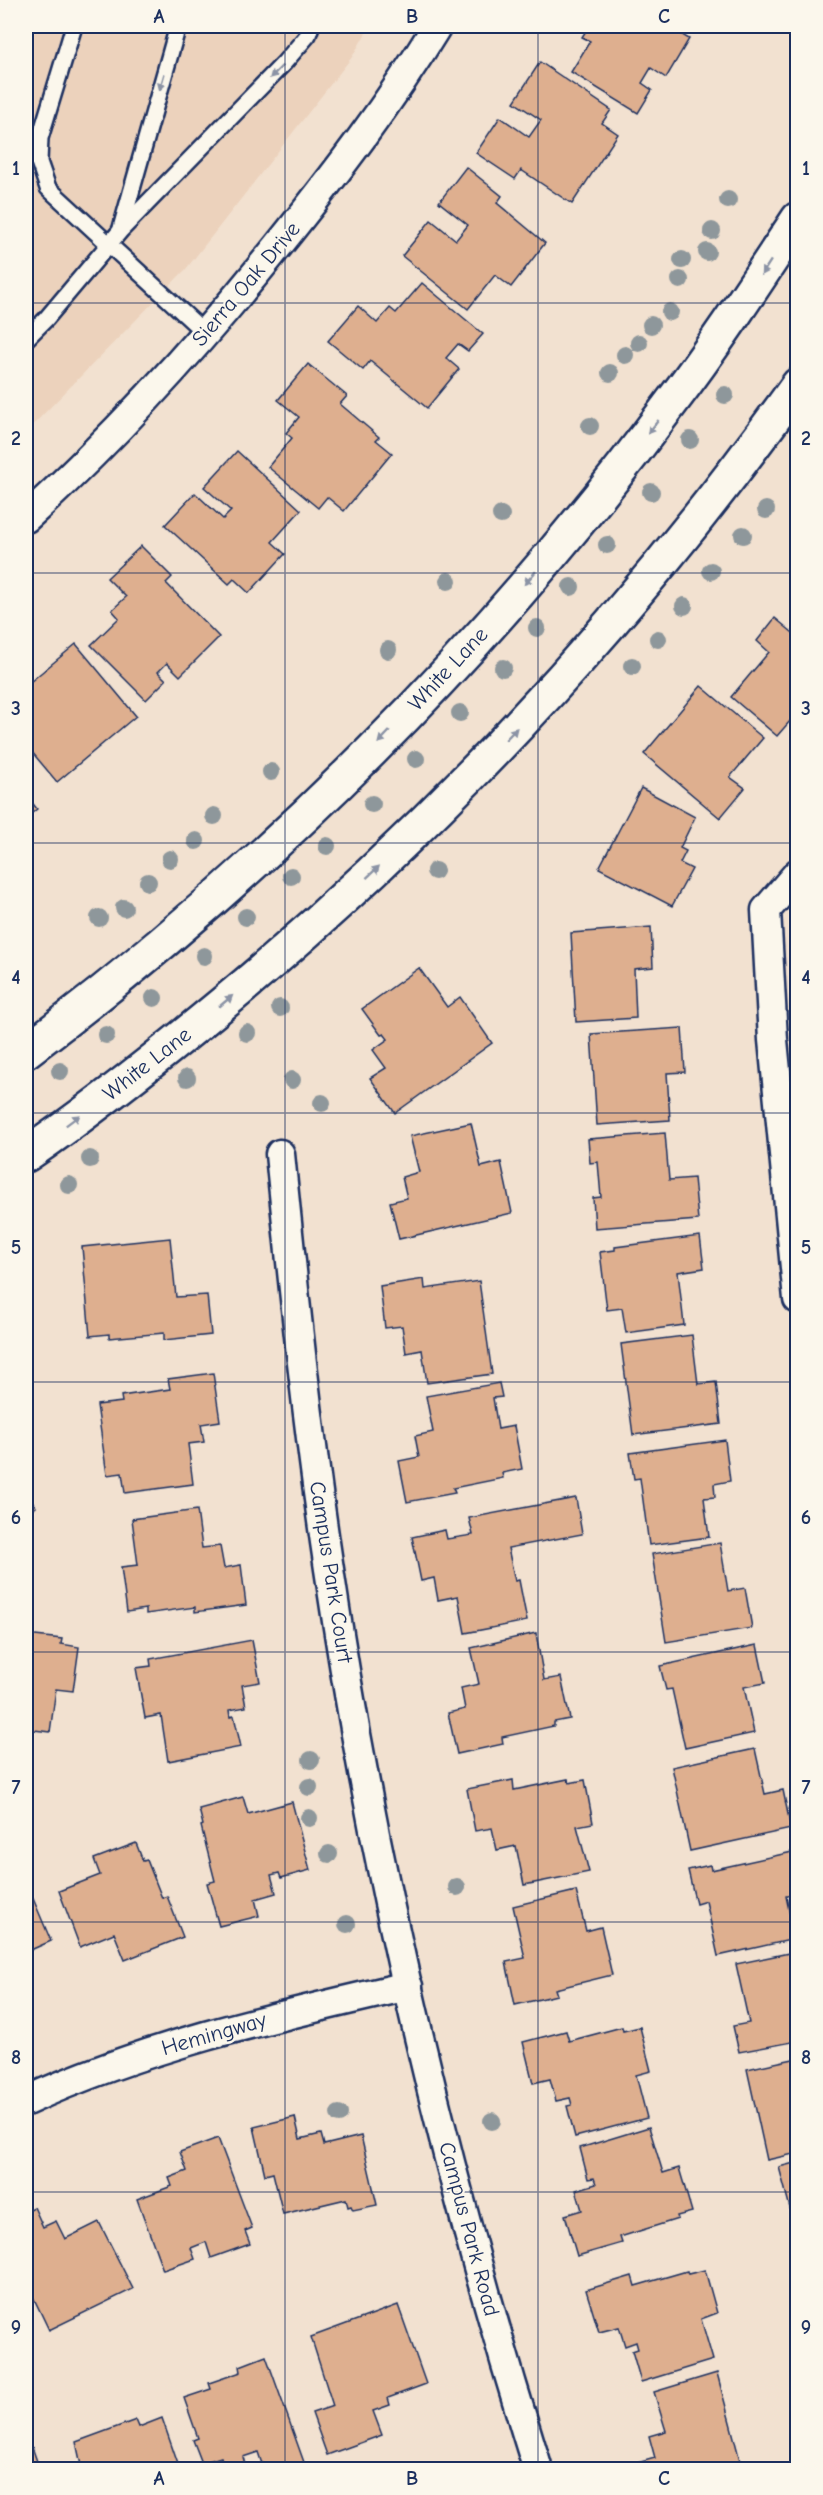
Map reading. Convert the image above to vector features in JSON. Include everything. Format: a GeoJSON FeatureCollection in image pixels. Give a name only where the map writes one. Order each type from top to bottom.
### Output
{"type":"FeatureCollection","features":[{"type":"Feature","properties":{"kind":"main road","name":"White Lane"},"geometry":{"type":"LineString","coordinates":[[26,1051],[88,1004],[217,897],[340,783],[457,663],[567,536],[671,404],[736,314],[798,219]]}},
{"type":"Feature","properties":{"kind":"main road","name":"White Lane"},"geometry":{"type":"LineString","coordinates":[[26,1155],[169,1048],[298,941],[421,826],[539,706],[649,580],[753,448],[798,386]]}},
{"type":"Feature","properties":{"kind":"street","name":"Sierra Oak Drive"},"geometry":{"type":"LineString","coordinates":[[26,519],[150,394],[205,333],[325,188],[409,72],[437,26]]}},
{"type":"Feature","properties":{"kind":"street"},"geometry":{"type":"LineString","coordinates":[[798,873],[766,910],[773,1040],[798,1299]]}},
{"type":"Feature","properties":{"kind":"street","name":"Campus Park Court"},"geometry":{"type":"LineString","coordinates":[[280,1154],[301,1362],[329,1571],[365,1779],[408,1986]]}},
{"type":"Feature","properties":{"kind":"street","name":"Hemingway"},"geometry":{"type":"LineString","coordinates":[[26,2101],[155,2051],[265,2019],[408,1986]]}},
{"type":"Feature","properties":{"kind":"street","name":"Campus Park Road"},"geometry":{"type":"LineString","coordinates":[[408,1986],[456,2187],[535,2469]]}},
{"type":"Feature","properties":{"kind":"lane"},"geometry":{"type":"LineString","coordinates":[[74,26],[40,138],[39,162],[48,188],[205,333]]}},
{"type":"Feature","properties":{"kind":"lane"},"geometry":{"type":"LineString","coordinates":[[120,230],[178,26]]}},
{"type":"Feature","properties":{"kind":"lane"},"geometry":{"type":"LineString","coordinates":[[26,339],[46,319],[120,230],[284,63],[308,35],[311,26]]}},
{"type":"Feature","properties":{"kind":"shaded area"},"geometry":{"type":"Polygon","coordinates":[[[26,26],[370,26],[352,57],[186,269],[26,432],[26,26]]]}},
{"type":"Feature","properties":{"kind":"building"},"geometry":{"type":"Polygon","coordinates":[[[589,26],[672,26],[671,28],[689,39],[666,78],[651,68],[642,83],[652,90],[638,113],[571,72],[590,41],[582,37],[589,26]]]}},
{"type":"Feature","properties":{"kind":"building"},"geometry":{"type":"Polygon","coordinates":[[[540,62],[611,110],[602,123],[618,134],[572,204],[521,170],[515,179],[476,153],[500,117],[529,137],[541,120],[514,102],[540,62]]]}},
{"type":"Feature","properties":{"kind":"building"},"geometry":{"type":"Polygon","coordinates":[[[466,167],[502,196],[497,203],[545,243],[511,287],[495,275],[468,309],[402,256],[431,220],[456,240],[468,225],[439,202],[466,167]]]}},
{"type":"Feature","properties":{"kind":"building"},"geometry":{"type":"Polygon","coordinates":[[[422,283],[483,334],[468,351],[458,344],[446,358],[459,369],[427,408],[370,361],[363,370],[328,341],[358,306],[377,323],[390,308],[396,313],[422,283]]]}},
{"type":"Feature","properties":{"kind":"building"},"geometry":{"type":"Polygon","coordinates":[[[308,364],[347,396],[340,404],[379,437],[376,440],[392,453],[344,511],[327,497],[318,508],[268,467],[292,438],[286,433],[299,417],[278,400],[308,364]]]}},
{"type":"Feature","properties":{"kind":"building"},"geometry":{"type":"Polygon","coordinates":[[[237,451],[301,510],[272,542],[285,554],[249,593],[234,579],[229,584],[165,525],[195,493],[223,519],[231,511],[204,487],[237,451]]]}},
{"type":"Feature","properties":{"kind":"building"},"geometry":{"type":"Polygon","coordinates":[[[141,546],[172,577],[166,583],[219,637],[180,676],[167,663],[158,672],[166,680],[146,700],[91,645],[119,618],[112,610],[126,597],[107,578],[141,546]]]}},
{"type":"Feature","properties":{"kind":"building"},"geometry":{"type":"Polygon","coordinates":[[[775,618],[798,637],[798,712],[777,736],[731,697],[769,652],[757,641],[775,618]]]}},
{"type":"Feature","properties":{"kind":"building"},"geometry":{"type":"Polygon","coordinates":[[[76,644],[136,716],[57,782],[26,745],[26,677],[30,682],[76,644]]]}},
{"type":"Feature","properties":{"kind":"building"},"geometry":{"type":"Polygon","coordinates":[[[701,686],[763,738],[730,777],[745,788],[720,818],[644,754],[701,686]]]}},
{"type":"Feature","properties":{"kind":"building"},"geometry":{"type":"Polygon","coordinates":[[[641,788],[695,817],[680,848],[686,851],[680,863],[692,869],[672,906],[599,868],[641,788]]]}},
{"type":"Feature","properties":{"kind":"building"},"geometry":{"type":"Polygon","coordinates":[[[26,795],[37,809],[26,818],[26,795]]]}},
{"type":"Feature","properties":{"kind":"building"},"geometry":{"type":"Polygon","coordinates":[[[651,927],[653,967],[634,969],[636,1018],[576,1022],[571,933],[651,927]]]}},
{"type":"Feature","properties":{"kind":"building"},"geometry":{"type":"Polygon","coordinates":[[[419,968],[447,1007],[460,997],[492,1043],[395,1113],[370,1078],[386,1068],[373,1050],[388,1039],[384,1034],[381,1035],[362,1009],[419,968]]]}},
{"type":"Feature","properties":{"kind":"building"},"geometry":{"type":"Polygon","coordinates":[[[682,1028],[685,1072],[667,1073],[670,1120],[597,1125],[591,1034],[682,1028]]]}},
{"type":"Feature","properties":{"kind":"building"},"geometry":{"type":"Polygon","coordinates":[[[471,1123],[481,1167],[501,1162],[512,1213],[399,1239],[390,1202],[407,1198],[402,1177],[419,1172],[410,1136],[471,1123]]]}},
{"type":"Feature","properties":{"kind":"building"},"geometry":{"type":"Polygon","coordinates":[[[665,1133],[669,1180],[694,1178],[698,1220],[595,1228],[593,1198],[601,1197],[598,1162],[590,1163],[588,1139],[665,1133]]]}},
{"type":"Feature","properties":{"kind":"building"},"geometry":{"type":"Polygon","coordinates":[[[700,1236],[704,1268],[678,1272],[684,1325],[626,1333],[622,1308],[607,1310],[600,1252],[615,1250],[615,1247],[700,1236]]]}},
{"type":"Feature","properties":{"kind":"building"},"geometry":{"type":"Polygon","coordinates":[[[170,1238],[176,1297],[207,1295],[211,1335],[164,1340],[164,1333],[109,1338],[109,1334],[90,1336],[82,1247],[170,1238]]]}},
{"type":"Feature","properties":{"kind":"building"},"geometry":{"type":"Polygon","coordinates":[[[424,1279],[425,1289],[479,1281],[492,1374],[427,1383],[422,1350],[406,1353],[402,1326],[385,1328],[380,1286],[424,1279]]]}},
{"type":"Feature","properties":{"kind":"building"},"geometry":{"type":"Polygon","coordinates":[[[692,1335],[698,1384],[716,1382],[721,1424],[633,1435],[621,1344],[692,1335]]]}},
{"type":"Feature","properties":{"kind":"building"},"geometry":{"type":"Polygon","coordinates":[[[213,1373],[220,1421],[201,1424],[204,1442],[188,1444],[193,1484],[125,1493],[122,1473],[107,1475],[97,1405],[122,1402],[121,1396],[170,1389],[168,1379],[213,1373]]]}},
{"type":"Feature","properties":{"kind":"building"},"geometry":{"type":"Polygon","coordinates":[[[499,1383],[502,1397],[493,1398],[498,1429],[514,1426],[522,1469],[502,1473],[503,1478],[453,1488],[455,1493],[407,1502],[399,1461],[419,1457],[415,1436],[433,1432],[426,1396],[499,1383]]]}},
{"type":"Feature","properties":{"kind":"building"},"geometry":{"type":"Polygon","coordinates":[[[725,1440],[730,1481],[714,1484],[715,1497],[704,1498],[709,1537],[649,1545],[640,1478],[634,1479],[630,1453],[725,1440]]]}},
{"type":"Feature","properties":{"kind":"building"},"geometry":{"type":"Polygon","coordinates":[[[26,1491],[36,1507],[26,1514],[26,1491]]]}},
{"type":"Feature","properties":{"kind":"building"},"geometry":{"type":"Polygon","coordinates":[[[576,1498],[582,1534],[508,1548],[515,1581],[519,1580],[527,1621],[465,1633],[458,1596],[438,1600],[434,1578],[421,1581],[412,1537],[445,1530],[447,1539],[473,1535],[469,1518],[576,1498]]]}},
{"type":"Feature","properties":{"kind":"building"},"geometry":{"type":"Polygon","coordinates":[[[197,1510],[202,1548],[220,1546],[224,1568],[241,1565],[246,1605],[195,1612],[195,1607],[146,1614],[146,1609],[127,1612],[121,1567],[138,1565],[132,1519],[197,1510]]]}},
{"type":"Feature","properties":{"kind":"building"},"geometry":{"type":"Polygon","coordinates":[[[720,1543],[728,1591],[745,1588],[752,1628],[666,1642],[652,1554],[720,1543]]]}},
{"type":"Feature","properties":{"kind":"building"},"geometry":{"type":"Polygon","coordinates":[[[536,1633],[544,1680],[561,1677],[570,1719],[554,1722],[554,1726],[502,1737],[503,1744],[457,1754],[448,1713],[465,1709],[461,1688],[479,1684],[471,1648],[536,1633]]]}},
{"type":"Feature","properties":{"kind":"building"},"geometry":{"type":"Polygon","coordinates":[[[26,1635],[62,1639],[61,1644],[79,1647],[73,1691],[56,1689],[50,1732],[26,1729],[26,1635]]]}},
{"type":"Feature","properties":{"kind":"building"},"geometry":{"type":"Polygon","coordinates":[[[252,1640],[260,1682],[242,1685],[246,1707],[229,1710],[230,1717],[234,1716],[241,1747],[168,1761],[161,1715],[145,1718],[136,1668],[151,1666],[150,1659],[252,1640]]]}},
{"type":"Feature","properties":{"kind":"building"},"geometry":{"type":"Polygon","coordinates":[[[757,1645],[765,1683],[744,1687],[754,1733],[685,1748],[672,1689],[666,1690],[660,1666],[757,1645]]]}},
{"type":"Feature","properties":{"kind":"building"},"geometry":{"type":"Polygon","coordinates":[[[755,1749],[765,1794],[783,1790],[791,1829],[690,1851],[672,1767],[755,1749]]]}},
{"type":"Feature","properties":{"kind":"building"},"geometry":{"type":"Polygon","coordinates":[[[568,1779],[569,1783],[585,1780],[593,1823],[577,1826],[589,1872],[524,1885],[516,1846],[497,1850],[492,1828],[475,1831],[467,1789],[513,1780],[514,1790],[568,1779]]]}},
{"type":"Feature","properties":{"kind":"building"},"geometry":{"type":"Polygon","coordinates":[[[243,1797],[248,1814],[292,1802],[310,1870],[281,1878],[279,1873],[271,1875],[276,1893],[255,1899],[259,1916],[219,1926],[207,1883],[215,1881],[199,1809],[243,1797]]]}},
{"type":"Feature","properties":{"kind":"building"},"geometry":{"type":"Polygon","coordinates":[[[136,1843],[143,1861],[147,1860],[162,1898],[167,1896],[183,1937],[125,1960],[114,1933],[80,1947],[59,1891],[100,1875],[94,1859],[136,1843]]]}},
{"type":"Feature","properties":{"kind":"building"},"geometry":{"type":"Polygon","coordinates":[[[797,1851],[798,1894],[786,1896],[795,1939],[718,1956],[706,1901],[696,1904],[688,1870],[710,1865],[711,1870],[797,1851]]]}},
{"type":"Feature","properties":{"kind":"building"},"geometry":{"type":"Polygon","coordinates":[[[26,1882],[51,1941],[26,1952],[26,1882]]]}},
{"type":"Feature","properties":{"kind":"building"},"geometry":{"type":"Polygon","coordinates":[[[576,1891],[586,1931],[601,1927],[612,1975],[555,1989],[557,1995],[515,2005],[506,1962],[525,1958],[513,1906],[576,1891]]]}},
{"type":"Feature","properties":{"kind":"building"},"geometry":{"type":"Polygon","coordinates":[[[794,1952],[798,1968],[798,2041],[739,2052],[733,2026],[749,2023],[736,1964],[794,1952]]]}},
{"type":"Feature","properties":{"kind":"building"},"geometry":{"type":"Polygon","coordinates":[[[622,2027],[623,2031],[640,2027],[651,2071],[636,2075],[647,2118],[575,2137],[567,2106],[572,2105],[570,2098],[556,2101],[550,2079],[533,2083],[523,2042],[566,2031],[569,2041],[622,2027]]]}},
{"type":"Feature","properties":{"kind":"building"},"geometry":{"type":"Polygon","coordinates":[[[798,2058],[798,2153],[767,2160],[747,2069],[798,2058]]]}},
{"type":"Feature","properties":{"kind":"building"},"geometry":{"type":"Polygon","coordinates":[[[295,2117],[300,2139],[321,2134],[324,2145],[361,2136],[377,2205],[353,2210],[351,2206],[348,2207],[346,2199],[283,2214],[273,2173],[265,2175],[254,2127],[295,2117]]]}},
{"type":"Feature","properties":{"kind":"building"},"geometry":{"type":"Polygon","coordinates":[[[649,2127],[663,2173],[679,2168],[692,2212],[677,2216],[678,2219],[620,2237],[622,2243],[577,2256],[565,2215],[582,2210],[576,2190],[596,2184],[594,2178],[588,2179],[580,2148],[649,2127]]]}},
{"type":"Feature","properties":{"kind":"building"},"geometry":{"type":"Polygon","coordinates":[[[218,2138],[252,2228],[245,2231],[250,2244],[211,2258],[206,2242],[191,2248],[195,2259],[163,2270],[137,2199],[172,2186],[169,2178],[187,2171],[180,2152],[218,2138]]]}},
{"type":"Feature","properties":{"kind":"building"},"geometry":{"type":"Polygon","coordinates":[[[798,2162],[798,2238],[779,2167],[798,2162]]]}},
{"type":"Feature","properties":{"kind":"building"},"geometry":{"type":"Polygon","coordinates":[[[34,2207],[43,2227],[56,2221],[65,2239],[99,2222],[133,2289],[49,2330],[26,2282],[26,2211],[34,2207]]]}},
{"type":"Feature","properties":{"kind":"building"},"geometry":{"type":"Polygon","coordinates":[[[705,2270],[717,2313],[701,2319],[713,2360],[641,2382],[632,2351],[638,2349],[636,2342],[625,2346],[619,2327],[599,2332],[586,2290],[632,2276],[635,2286],[687,2271],[688,2274],[705,2270]]]}},
{"type":"Feature","properties":{"kind":"building"},"geometry":{"type":"Polygon","coordinates":[[[398,2305],[426,2384],[388,2398],[390,2405],[373,2411],[382,2435],[327,2455],[312,2413],[333,2406],[311,2337],[398,2305]]]}},
{"type":"Feature","properties":{"kind":"building"},"geometry":{"type":"Polygon","coordinates":[[[266,2356],[305,2465],[293,2470],[264,2470],[258,2452],[243,2457],[245,2464],[231,2470],[225,2470],[221,2457],[202,2463],[193,2440],[198,2438],[184,2398],[211,2389],[209,2383],[241,2372],[240,2366],[266,2356]]]}},
{"type":"Feature","properties":{"kind":"building"},"geometry":{"type":"Polygon","coordinates":[[[717,2373],[742,2468],[639,2470],[637,2463],[655,2458],[649,2436],[666,2431],[654,2392],[717,2373]]]}},
{"type":"Feature","properties":{"kind":"building"},"geometry":{"type":"Polygon","coordinates":[[[162,2418],[180,2470],[82,2470],[76,2442],[136,2420],[139,2427],[162,2418]]]}},
{"type":"Feature","properties":{"kind":"building"},"geometry":{"type":"Polygon","coordinates":[[[32,2447],[40,2470],[26,2470],[26,2450],[32,2447]]]}}]}
